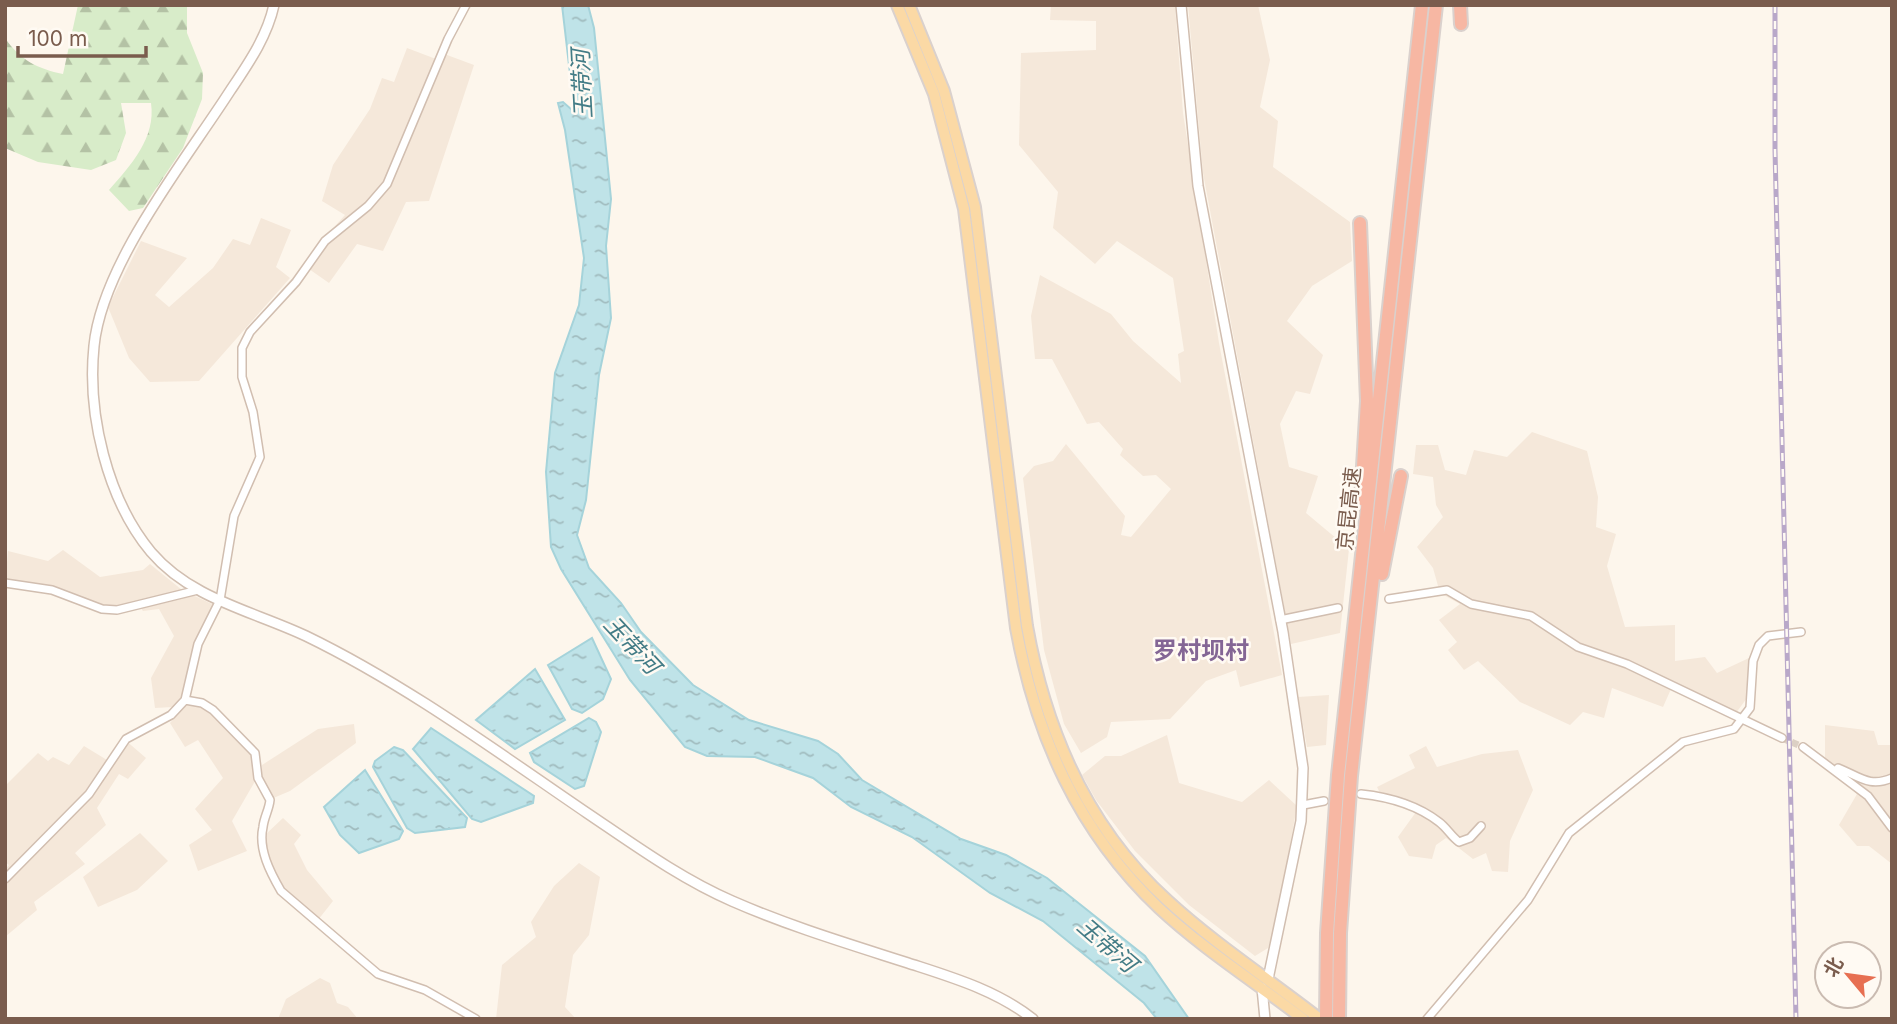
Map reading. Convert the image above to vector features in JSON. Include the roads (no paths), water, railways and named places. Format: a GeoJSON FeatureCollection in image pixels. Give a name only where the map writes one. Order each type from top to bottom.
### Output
{"type":"FeatureCollection","features":[{"type":"Feature","properties":{"kind":"highway","name":"京昆高速"},"geometry":{"type":"LineString","coordinates":[[1323,1019],[1329,886],[1340,757],[1422,5]]}},
{"type":"Feature","properties":{"kind":"highway","name":"京昆高速"},"geometry":{"type":"LineString","coordinates":[[1339,1019],[1343,887],[1360,699],[1436,5]]}},
{"type":"Feature","properties":{"kind":"highway"},"geometry":{"type":"LineString","coordinates":[[1460,5],[1461,24]]}},
{"type":"Feature","properties":{"kind":"highway"},"geometry":{"type":"LineString","coordinates":[[1354,637],[1367,401],[1360,223]]}},
{"type":"Feature","properties":{"kind":"highway"},"geometry":{"type":"LineString","coordinates":[[1360,699],[1401,476]]}},
{"type":"Feature","properties":{"kind":"main road"},"geometry":{"type":"LineString","coordinates":[[897,5],[934,94],[964,209],[1016,628],[1026,677],[1046,743],[1074,803],[1135,883],[1174,921],[1265,983]]}},
{"type":"Feature","properties":{"kind":"main road"},"geometry":{"type":"LineString","coordinates":[[909,5],[944,91],[975,206],[1027,626],[1037,674],[1057,740],[1084,797],[1143,876],[1181,913],[1265,983],[1289,1002],[1323,1019]]}},
{"type":"Feature","properties":{"kind":"main road"},"geometry":{"type":"LineString","coordinates":[[1289,1002],[1303,1019]]}},
{"type":"Feature","properties":{"kind":"street"},"geometry":{"type":"LineString","coordinates":[[274,5],[265,31],[247,65],[120,263],[103,303],[95,338],[92,369],[96,416],[103,449],[122,503],[154,555],[198,590],[307,637],[378,675],[636,846],[716,894],[771,917],[975,986],[1033,1019]]}},
{"type":"Feature","properties":{"kind":"street"},"geometry":{"type":"LineString","coordinates":[[5,879],[89,794],[126,740],[171,715],[185,700],[198,644],[220,600],[234,516],[260,457],[255,421],[242,373],[241,355],[246,338],[296,282],[325,241],[368,206],[387,184],[448,39],[466,5]]}},
{"type":"Feature","properties":{"kind":"street"},"geometry":{"type":"LineString","coordinates":[[1181,5],[1198,186],[1280,620],[1303,768],[1303,805],[1265,983],[1265,1019]]}},
{"type":"Feature","properties":{"kind":"street"},"geometry":{"type":"LineString","coordinates":[[5,583],[52,590],[102,609],[117,610],[198,590]]}},
{"type":"Feature","properties":{"kind":"street"},"geometry":{"type":"LineString","coordinates":[[1389,599],[1447,590],[1471,604],[1531,616],[1578,647],[1627,664],[1782,738]]}},
{"type":"Feature","properties":{"kind":"street"},"geometry":{"type":"LineString","coordinates":[[1280,620],[1338,608]]}},
{"type":"Feature","properties":{"kind":"street"},"geometry":{"type":"LineString","coordinates":[[1427,1019],[1528,900],[1569,833],[1683,742],[1731,731],[1750,708],[1753,662],[1759,645],[1768,636],[1801,632]]}},
{"type":"Feature","properties":{"kind":"street"},"geometry":{"type":"LineString","coordinates":[[185,700],[202,703],[214,710],[255,753],[258,778],[270,800],[262,828],[263,848],[271,875],[281,891],[378,974],[425,990],[476,1019]]}},
{"type":"Feature","properties":{"kind":"street"},"geometry":{"type":"LineString","coordinates":[[1803,747],[1834,767],[1868,796],[1892,828]]}},
{"type":"Feature","properties":{"kind":"street"},"geometry":{"type":"LineString","coordinates":[[1834,767],[1867,782],[1880,783],[1892,778]]}},
{"type":"Feature","properties":{"kind":"street"},"geometry":{"type":"LineString","coordinates":[[1361,794],[1384,797],[1410,806],[1436,819],[1459,842],[1470,838],[1481,826]]}},
{"type":"Feature","properties":{"kind":"street"},"geometry":{"type":"LineString","coordinates":[[1303,805],[1324,801]]}},
{"type":"Feature","properties":{"kind":"water","name":"玉带河"},"geometry":{"type":"Polygon","coordinates":[[[562,5],[588,5],[594,28],[611,199],[606,246],[611,318],[599,375],[586,500],[577,535],[589,568],[621,603],[641,632],[693,685],[749,720],[818,741],[838,754],[862,780],[961,839],[1006,855],[1047,878],[1145,956],[1189,1019],[1157,1019],[1144,1003],[1043,921],[990,893],[912,837],[851,807],[813,778],[755,757],[707,756],[685,747],[630,680],[561,569],[551,547],[546,472],[555,373],[579,305],[584,258],[565,130],[558,103],[563,102],[572,110],[574,108],[562,5]]]}},
{"type":"Feature","properties":{"kind":"water"},"geometry":{"type":"Polygon","coordinates":[[[592,638],[611,679],[603,699],[582,713],[572,709],[548,665],[592,638]]]}},
{"type":"Feature","properties":{"kind":"water"},"geometry":{"type":"Polygon","coordinates":[[[535,669],[565,720],[515,749],[476,720],[535,669]]]}},
{"type":"Feature","properties":{"kind":"water"},"geometry":{"type":"Polygon","coordinates":[[[589,718],[596,722],[601,732],[584,786],[575,789],[534,762],[530,753],[589,718]]]}},
{"type":"Feature","properties":{"kind":"water"},"geometry":{"type":"Polygon","coordinates":[[[431,728],[534,796],[533,803],[481,822],[472,819],[413,749],[431,728]]]}},
{"type":"Feature","properties":{"kind":"water"},"geometry":{"type":"Polygon","coordinates":[[[394,747],[403,750],[467,818],[465,827],[415,833],[407,828],[373,767],[375,761],[394,747]]]}},
{"type":"Feature","properties":{"kind":"water"},"geometry":{"type":"Polygon","coordinates":[[[365,770],[403,831],[399,839],[359,853],[340,835],[324,807],[365,770]]]}},
{"type":"Feature","properties":{"kind":"tunnel"},"geometry":{"type":"LineString","coordinates":[[1782,738],[1803,747]]}},
{"type":"Feature","properties":{"kind":"railway"},"geometry":{"type":"LineString","coordinates":[[1775,5],[1775,150],[1796,1019]]}},
{"type":"Feature","properties":{"kind":"district","name":"罗村坝村"},"geometry":{"type":"Point","coordinates":[1201,651]}}]}
